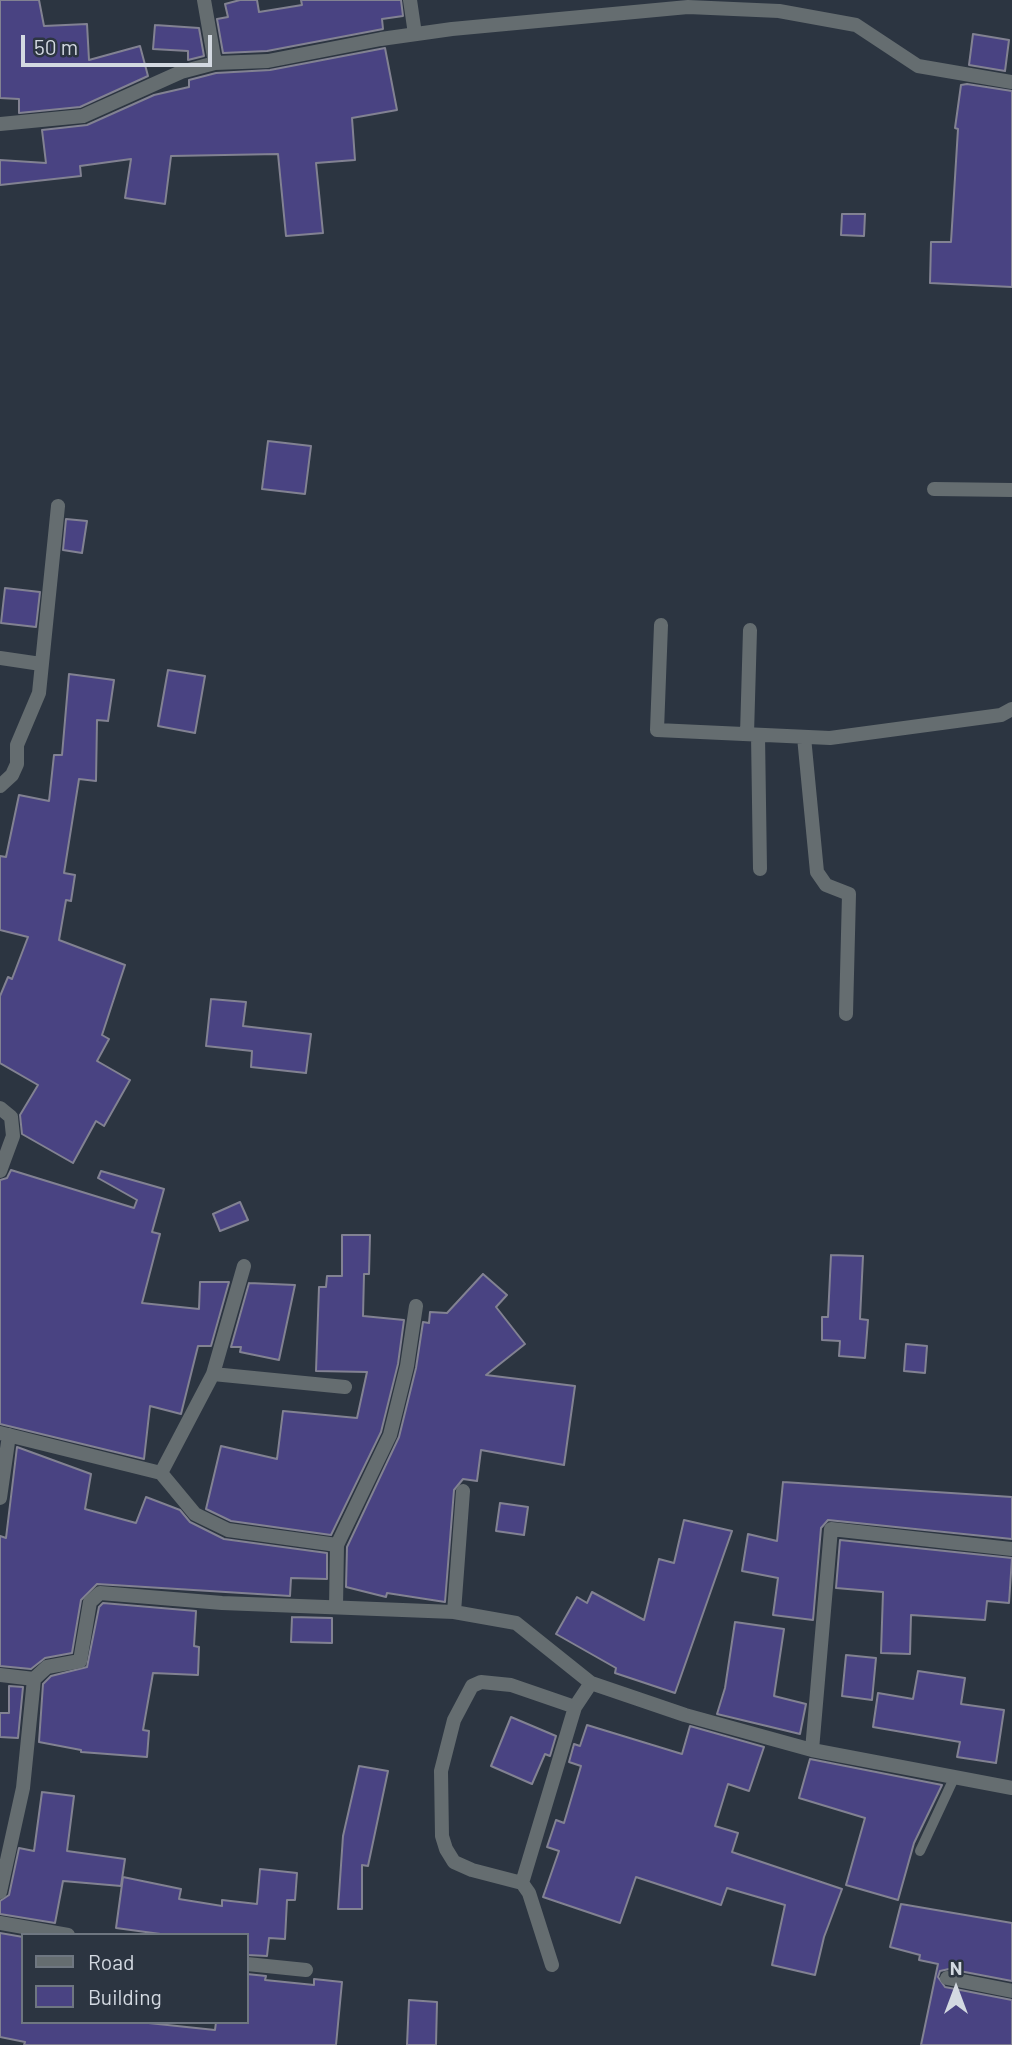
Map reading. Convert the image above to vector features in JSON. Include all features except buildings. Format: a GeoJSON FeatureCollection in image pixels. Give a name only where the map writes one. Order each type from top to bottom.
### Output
{"type":"FeatureCollection","features":[{"type":"Feature","properties":{"kind":"street"},"geometry":{"type":"LineString","coordinates":[[204,0],[215,63]]}},
{"type":"Feature","properties":{"kind":"street"},"geometry":{"type":"LineString","coordinates":[[410,0],[415,34]]}},
{"type":"Feature","properties":{"kind":"street"},"geometry":{"type":"LineString","coordinates":[[0,124],[83,116],[181,72],[215,63],[268,61],[415,34],[688,8],[747,8],[856,25],[918,66],[1012,82]]}},
{"type":"Feature","properties":{"kind":"street"},"geometry":{"type":"LineString","coordinates":[[934,489],[1012,490]]}},
{"type":"Feature","properties":{"kind":"street"},"geometry":{"type":"LineString","coordinates":[[0,786],[12,775],[17,764],[17,745],[39,693],[53,576],[58,506]]}},
{"type":"Feature","properties":{"kind":"street"},"geometry":{"type":"LineString","coordinates":[[662,625],[657,730],[830,738],[1001,715],[1012,709]]}},
{"type":"Feature","properties":{"kind":"street"},"geometry":{"type":"LineString","coordinates":[[750,630],[760,869]]}},
{"type":"Feature","properties":{"kind":"street"},"geometry":{"type":"LineString","coordinates":[[0,657],[41,664]]}},
{"type":"Feature","properties":{"kind":"street"},"geometry":{"type":"LineString","coordinates":[[804,737],[817,872],[826,885],[849,894],[846,1014]]}},
{"type":"Feature","properties":{"kind":"street"},"geometry":{"type":"LineString","coordinates":[[0,1108],[11,1117],[13,1136],[0,1171]]}},
{"type":"Feature","properties":{"kind":"street"},"geometry":{"type":"LineString","coordinates":[[161,1473],[213,1374],[244,1266]]}},
{"type":"Feature","properties":{"kind":"street"},"geometry":{"type":"LineString","coordinates":[[336,1607],[337,1545],[390,1435],[407,1366],[416,1306]]}},
{"type":"Feature","properties":{"kind":"street"},"geometry":{"type":"LineString","coordinates":[[213,1374],[345,1387]]}},
{"type":"Feature","properties":{"kind":"street"},"geometry":{"type":"LineString","coordinates":[[0,1498],[5,1434],[161,1473],[182,1502],[209,1524],[228,1530],[337,1545]]}},
{"type":"Feature","properties":{"kind":"street"},"geometry":{"type":"LineString","coordinates":[[454,1612],[463,1491]]}},
{"type":"Feature","properties":{"kind":"street"},"geometry":{"type":"LineString","coordinates":[[812,1750],[831,1530],[1012,1549]]}},
{"type":"Feature","properties":{"kind":"street"},"geometry":{"type":"LineString","coordinates":[[0,1892],[23,1788],[34,1679],[47,1667],[80,1661],[90,1601],[100,1593],[222,1603],[454,1612],[516,1623],[591,1683],[685,1715],[812,1750],[1012,1788]]}},
{"type":"Feature","properties":{"kind":"street"},"geometry":{"type":"LineString","coordinates":[[0,1675],[34,1679]]}},
{"type":"Feature","properties":{"kind":"street"},"geometry":{"type":"LineString","coordinates":[[552,1965],[529,1893],[522,1883],[472,1870],[454,1862],[446,1849],[442,1836],[441,1770],[454,1720],[472,1686],[481,1682],[511,1685],[575,1707]]}},
{"type":"Feature","properties":{"kind":"street"},"geometry":{"type":"LineString","coordinates":[[522,1883],[575,1707],[591,1683]]}},
{"type":"Feature","properties":{"kind":"street"},"geometry":{"type":"LineString","coordinates":[[0,1923],[57,1933]]}},
{"type":"Feature","properties":{"kind":"street"},"geometry":{"type":"LineString","coordinates":[[248,1964],[306,1970]]}},
{"type":"Feature","properties":{"kind":"street"},"geometry":{"type":"LineString","coordinates":[[947,1978],[1012,1991]]}},
{"type":"Feature","properties":{"kind":"lane"},"geometry":{"type":"LineString","coordinates":[[920,1851],[954,1776]]}}]}
